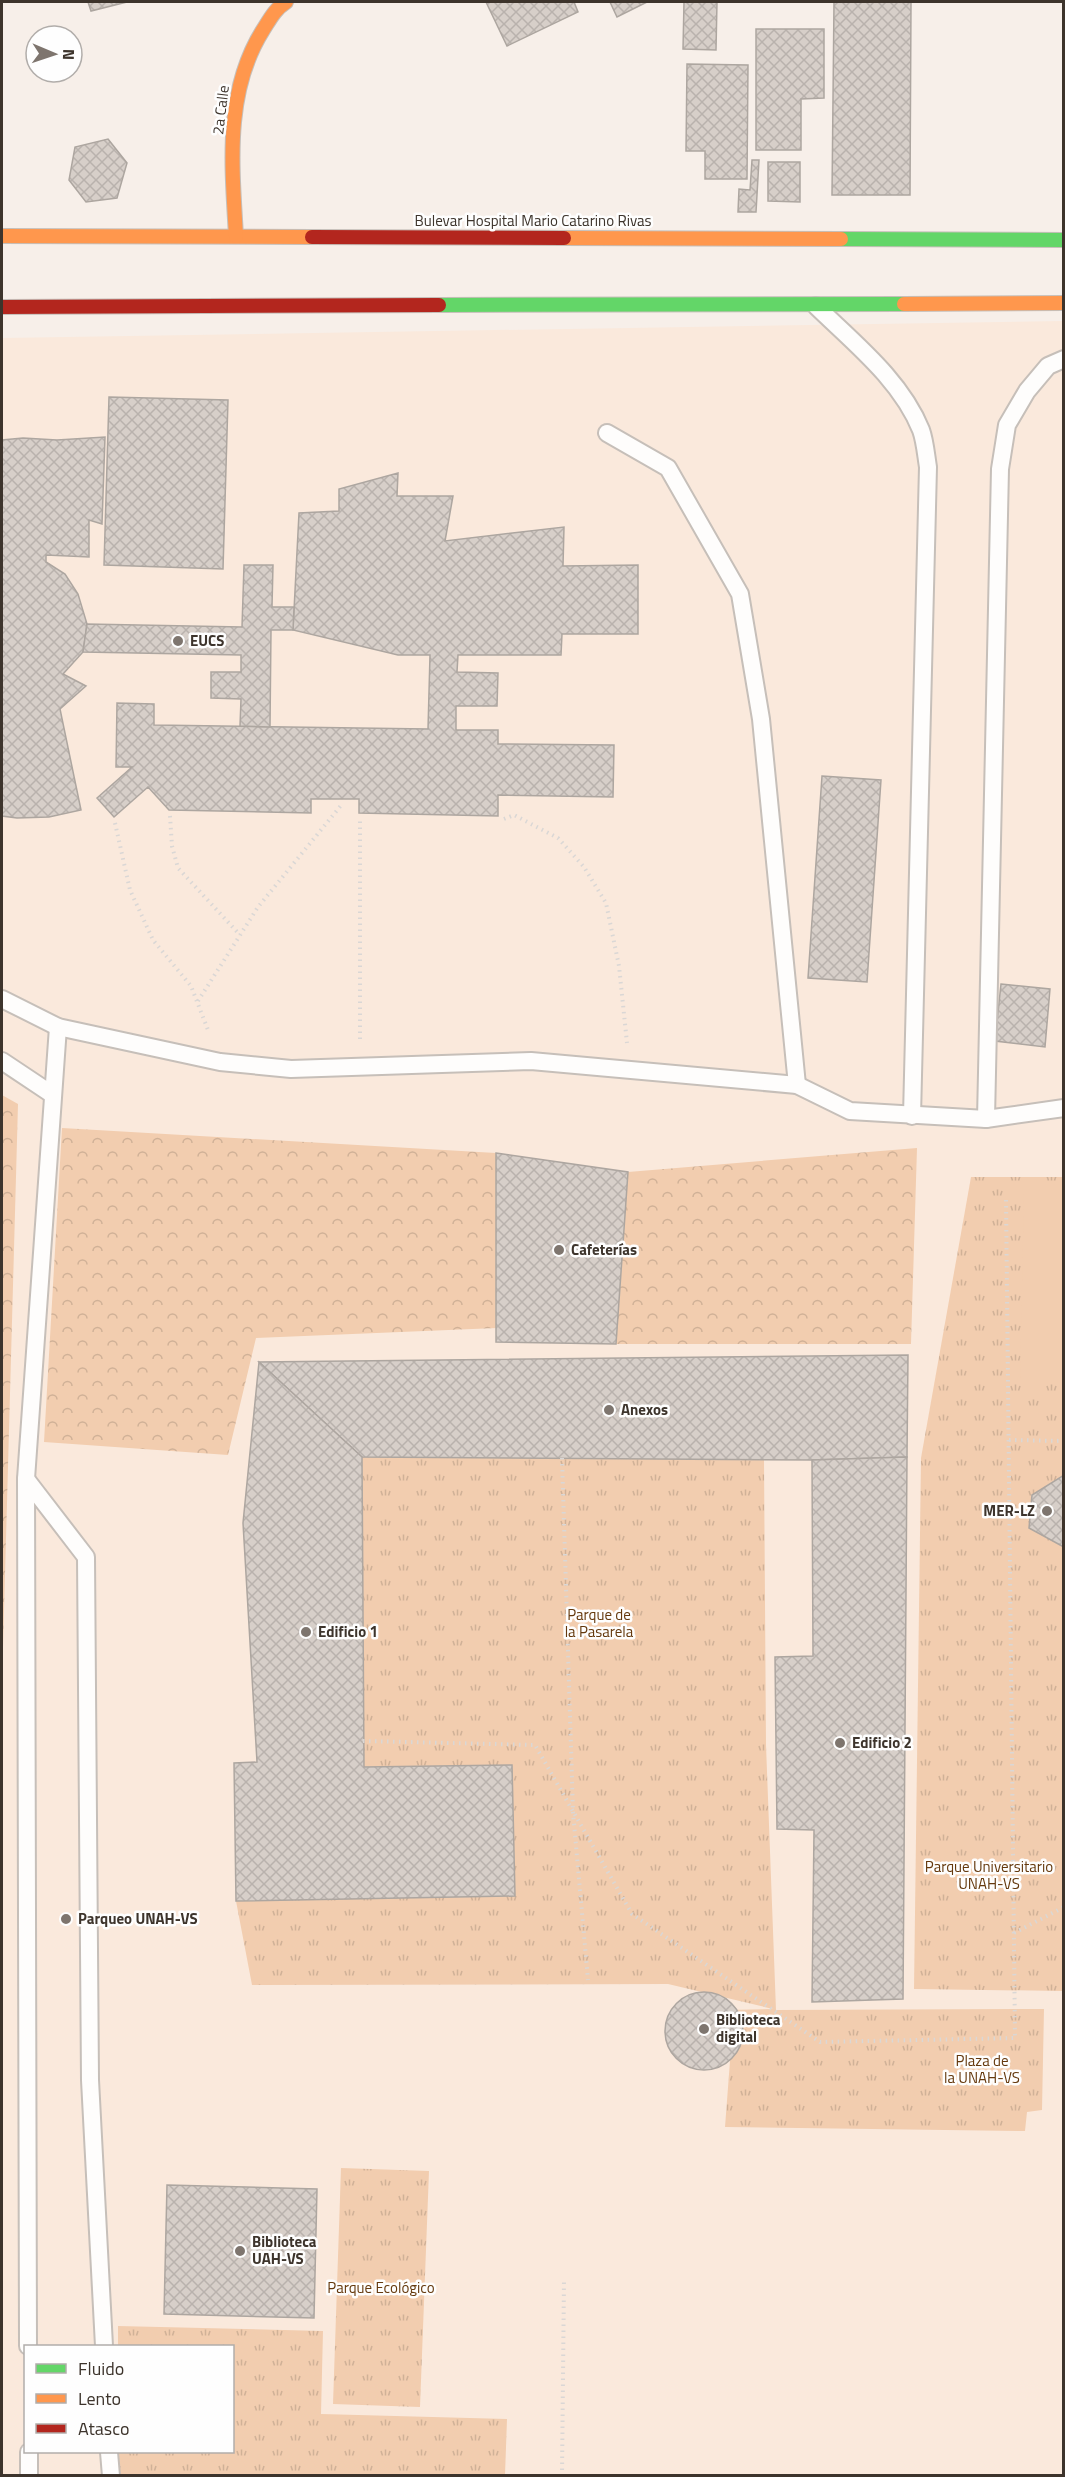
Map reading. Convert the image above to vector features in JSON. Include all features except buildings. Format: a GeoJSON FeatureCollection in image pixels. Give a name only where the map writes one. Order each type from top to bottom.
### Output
{"type":"FeatureCollection","features":[{"type":"Feature","properties":{"kind":"main road","name":"2a Calle"},"geometry":{"type":"LineString","coordinates":[[236,236],[232,167],[234,112],[245,65],[278,6],[286,2]]}},
{"type":"Feature","properties":{"kind":"main road","name":"Bulevar Hospital Mario Catarino Rivas"},"geometry":{"type":"LineString","coordinates":[[2,236],[1064,240]]}},
{"type":"Feature","properties":{"kind":"main road"},"geometry":{"type":"LineString","coordinates":[[2,307],[1064,303]]}},
{"type":"Feature","properties":{"kind":"lane"},"geometry":{"type":"LineString","coordinates":[[813,304],[871,359],[904,399],[921,431],[928,467],[912,1116]]}},
{"type":"Feature","properties":{"kind":"lane"},"geometry":{"type":"LineString","coordinates":[[986,1119],[1000,469],[1007,425],[1027,391],[1048,366],[1064,359]]}},
{"type":"Feature","properties":{"kind":"lane"},"geometry":{"type":"LineString","coordinates":[[607,433],[668,468],[740,594],[761,719],[797,1085]]}},
{"type":"Feature","properties":{"kind":"lane"},"geometry":{"type":"LineString","coordinates":[[2,999],[58,1027],[220,1062],[291,1069],[531,1060],[797,1085],[850,1111],[986,1119],[1064,1108]]}},
{"type":"Feature","properties":{"kind":"lane"},"geometry":{"type":"LineString","coordinates":[[28,2345],[26,1479],[58,1027]]}},
{"type":"Feature","properties":{"kind":"lane"},"geometry":{"type":"LineString","coordinates":[[2,1062],[53,1095]]}},
{"type":"Feature","properties":{"kind":"lane"},"geometry":{"type":"LineString","coordinates":[[26,1479],[86,1557],[90,2080],[104,2345]]}},
{"type":"Feature","properties":{"kind":"lane"},"geometry":{"type":"LineString","coordinates":[[29,2453],[29,2475]]}},
{"type":"Feature","properties":{"kind":"lane"},"geometry":{"type":"LineString","coordinates":[[109,2453],[111,2475]]}},
{"type":"Feature","properties":{"kind":"path"},"geometry":{"type":"LineString","coordinates":[[197,1001],[258,907],[343,803]]}},
{"type":"Feature","properties":{"kind":"path"},"geometry":{"type":"LineString","coordinates":[[504,819],[514,815],[558,838],[584,867],[606,903],[620,966],[629,1071]]}},
{"type":"Feature","properties":{"kind":"path"},"geometry":{"type":"LineString","coordinates":[[170,816],[172,846],[178,867],[240,935]]}},
{"type":"Feature","properties":{"kind":"path"},"geometry":{"type":"LineString","coordinates":[[360,817],[360,1066]]}},
{"type":"Feature","properties":{"kind":"path"},"geometry":{"type":"LineString","coordinates":[[115,823],[130,890],[153,940],[191,986],[220,1062]]}},
{"type":"Feature","properties":{"kind":"path"},"geometry":{"type":"LineString","coordinates":[[363,1741],[535,1745],[632,1914],[820,2042],[1015,2038],[1006,1198]]}},
{"type":"Feature","properties":{"kind":"path"},"geometry":{"type":"LineString","coordinates":[[1009,1440],[1064,1441]]}},
{"type":"Feature","properties":{"kind":"path"},"geometry":{"type":"LineString","coordinates":[[562,1458],[573,1812],[588,1980]]}},
{"type":"Feature","properties":{"kind":"path"},"geometry":{"type":"LineString","coordinates":[[1014,1934],[1064,1907]]}},
{"type":"Feature","properties":{"kind":"path"},"geometry":{"type":"LineString","coordinates":[[562,2475],[564,2278]]}},
{"type":"Feature","properties":{"kind":"shaded area"},"geometry":{"type":"Polygon","coordinates":[[[1063,321],[1063,2475],[2,2475],[2,338],[1063,321]]]}},
{"type":"Feature","properties":{"kind":"green space"},"geometry":{"type":"Polygon","coordinates":[[[2,1095],[18,1104],[2,1684],[2,1095]]]}},
{"type":"Feature","properties":{"kind":"green space"},"geometry":{"type":"Polygon","coordinates":[[[62,1128],[496,1153],[497,1328],[256,1338],[228,1455],[44,1442],[62,1128]]]}},
{"type":"Feature","properties":{"kind":"green space"},"geometry":{"type":"Polygon","coordinates":[[[917,1148],[911,1344],[616,1344],[628,1172],[917,1148]]]}},
{"type":"Feature","properties":{"kind":"green space","name":"Parque Universitario UNAH-VS"},"geometry":{"type":"Polygon","coordinates":[[[971,1177],[1063,1177],[1063,1991],[914,1989],[921,1458],[971,1177]]]}},
{"type":"Feature","properties":{"kind":"green space"},"geometry":{"type":"Polygon","coordinates":[[[1024,1187],[1063,1187],[1063,1380],[1020,1380],[1024,1187]]]}},
{"type":"Feature","properties":{"kind":"green space","name":"Parque de la Pasarela"},"geometry":{"type":"Polygon","coordinates":[[[362,1457],[764,1459],[766,1745],[776,2010],[1044,2009],[1042,2110],[1027,2112],[1025,2131],[725,2127],[730,2061],[727,2010],[773,2009],[668,1984],[252,1985],[236,1901],[515,1895],[512,1765],[364,1767],[362,1457]]]}},
{"type":"Feature","properties":{"kind":"green space","name":"Parque Ecológico"},"geometry":{"type":"Polygon","coordinates":[[[341,2168],[429,2171],[420,2407],[333,2404],[341,2168]]]}},
{"type":"Feature","properties":{"kind":"green space"},"geometry":{"type":"Polygon","coordinates":[[[118,2326],[323,2331],[321,2414],[507,2419],[505,2475],[114,2476],[115,2453],[234,2453],[234,2345],[118,2345],[118,2326]]]}},
{"type":"Feature","properties":{"kind":"traffic: fast"},"geometry":{"type":"LineString","coordinates":[[841,239],[1064,240]]}},
{"type":"Feature","properties":{"kind":"traffic: fast"},"geometry":{"type":"LineString","coordinates":[[439,305],[904,304]]}},
{"type":"Feature","properties":{"kind":"traffic: slow"},"geometry":{"type":"LineString","coordinates":[[236,236],[233,183],[233,130],[236,104],[250,54],[270,18],[286,2]]}},
{"type":"Feature","properties":{"kind":"traffic: slow"},"geometry":{"type":"LineString","coordinates":[[2,236],[312,237]]}},
{"type":"Feature","properties":{"kind":"traffic: slow"},"geometry":{"type":"LineString","coordinates":[[564,238],[841,239]]}},
{"type":"Feature","properties":{"kind":"traffic: slow"},"geometry":{"type":"LineString","coordinates":[[904,304],[1064,303]]}},
{"type":"Feature","properties":{"kind":"traffic: jam"},"geometry":{"type":"LineString","coordinates":[[312,237],[564,238]]}},
{"type":"Feature","properties":{"kind":"traffic: jam"},"geometry":{"type":"LineString","coordinates":[[2,307],[439,305]]}},
{"type":"Feature","properties":{"kind":"place","name":"EUCS"},"geometry":{"type":"Point","coordinates":[178,641]}},
{"type":"Feature","properties":{"kind":"place","name":"Cafeterías"},"geometry":{"type":"Point","coordinates":[559,1250]}},
{"type":"Feature","properties":{"kind":"place","name":"Anexos"},"geometry":{"type":"Point","coordinates":[609,1410]}},
{"type":"Feature","properties":{"kind":"place","name":"MER-LZ"},"geometry":{"type":"Point","coordinates":[1047,1511]}},
{"type":"Feature","properties":{"kind":"place","name":"Edificio 1"},"geometry":{"type":"Point","coordinates":[306,1632]}},
{"type":"Feature","properties":{"kind":"place","name":"Edificio 2"},"geometry":{"type":"Point","coordinates":[840,1743]}},
{"type":"Feature","properties":{"kind":"place","name":"Parqueo UNAH-VS"},"geometry":{"type":"Point","coordinates":[66,1919]}},
{"type":"Feature","properties":{"kind":"place","name":"Biblioteca digital"},"geometry":{"type":"Point","coordinates":[704,2029]}},
{"type":"Feature","properties":{"kind":"place","name":"Biblioteca UAH-VS"},"geometry":{"type":"Point","coordinates":[240,2251]}},
{"type":"Feature","properties":{"kind":"park label","name":"Plaza de la UNAH-VS"},"geometry":{"type":"Point","coordinates":[982,2070]}}]}
